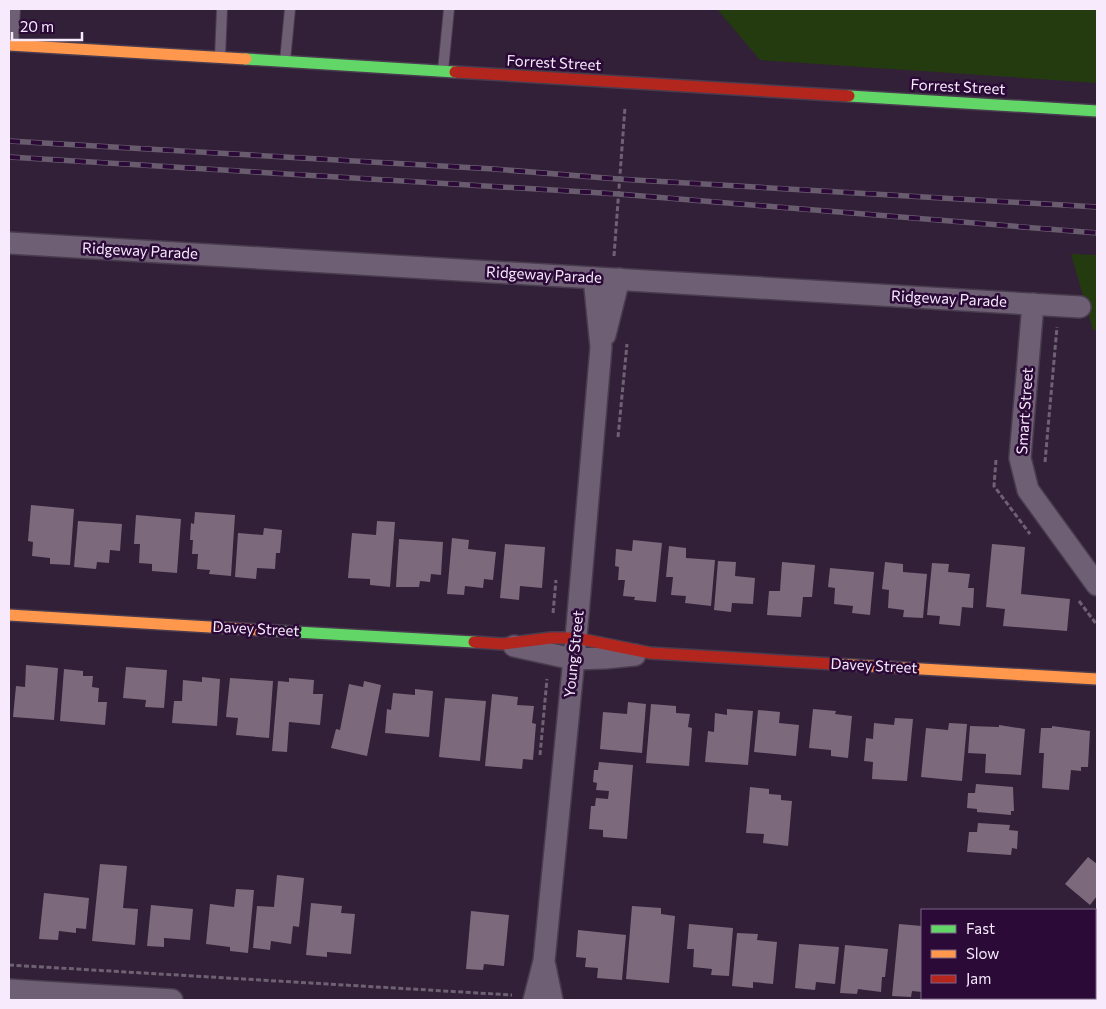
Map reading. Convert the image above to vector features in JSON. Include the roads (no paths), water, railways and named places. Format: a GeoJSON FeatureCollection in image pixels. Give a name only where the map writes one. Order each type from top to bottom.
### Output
{"type":"FeatureCollection","features":[{"type":"Feature","properties":{"kind":"street","name":"Forrest Street"},"geometry":{"type":"LineString","coordinates":[[11,45],[1097,111]]}},
{"type":"Feature","properties":{"kind":"street","name":"Ridgeway Parade"},"geometry":{"type":"LineString","coordinates":[[9,243],[1080,307]]}},
{"type":"Feature","properties":{"kind":"street","name":"Young Street"},"geometry":{"type":"LineString","coordinates":[[594,278],[602,347]]}},
{"type":"Feature","properties":{"kind":"street","name":"Young Street"},"geometry":{"type":"LineString","coordinates":[[552,1000],[544,961],[602,347],[619,279]]}},
{"type":"Feature","properties":{"kind":"street","name":"Smart Street"},"geometry":{"type":"LineString","coordinates":[[1032,304],[1020,458],[1028,490],[1097,585]]}},
{"type":"Feature","properties":{"kind":"street","name":"Davey Street"},"geometry":{"type":"LineString","coordinates":[[9,615],[574,648],[605,658],[650,653],[1097,679]]}},
{"type":"Feature","properties":{"kind":"street","name":"Young Street"},"geometry":{"type":"LineString","coordinates":[[526,996],[544,961]]}},
{"type":"Feature","properties":{"kind":"street"},"geometry":{"type":"LineString","coordinates":[[9,990],[172,1000]]}},
{"type":"Feature","properties":{"kind":"lane"},"geometry":{"type":"LineString","coordinates":[[11,45],[15,9]]}},
{"type":"Feature","properties":{"kind":"lane"},"geometry":{"type":"LineString","coordinates":[[220,58],[222,9]]}},
{"type":"Feature","properties":{"kind":"lane"},"geometry":{"type":"LineString","coordinates":[[285,62],[290,9]]}},
{"type":"Feature","properties":{"kind":"lane"},"geometry":{"type":"LineString","coordinates":[[443,72],[449,9]]}},
{"type":"Feature","properties":{"kind":"railway"},"geometry":{"type":"LineString","coordinates":[[9,141],[1097,207]]}},
{"type":"Feature","properties":{"kind":"railway"},"geometry":{"type":"LineString","coordinates":[[9,157],[618,194],[1097,233]]}}]}
